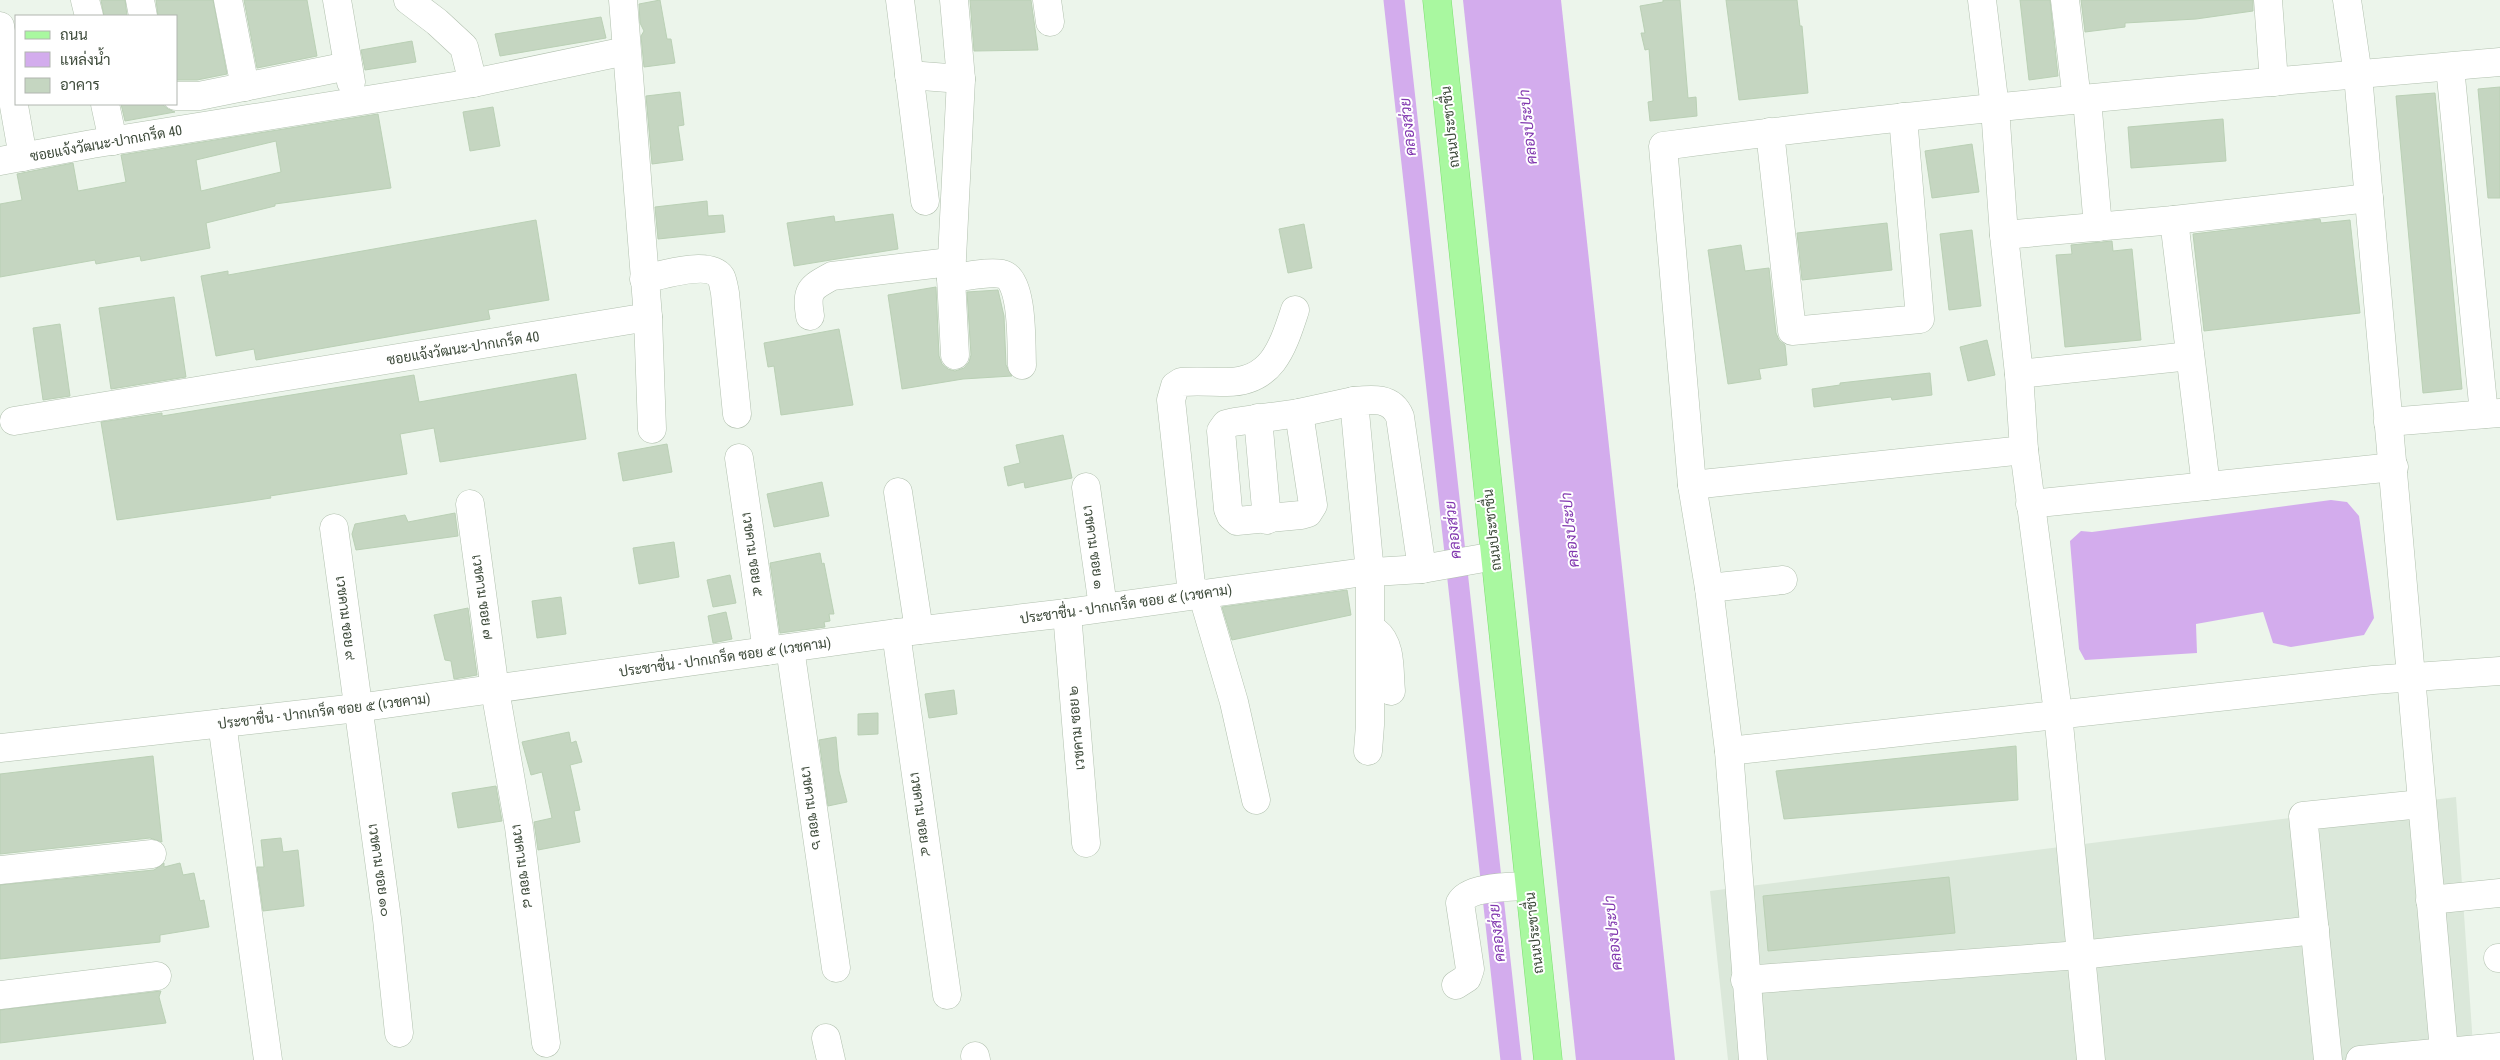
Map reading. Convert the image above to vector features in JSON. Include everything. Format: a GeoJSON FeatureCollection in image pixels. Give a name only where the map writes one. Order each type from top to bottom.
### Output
{"type":"FeatureCollection","features":[{"type":"Feature","properties":{"kind":"main road","name":"ถนนประชาชื่น"},"geometry":{"type":"LineString","coordinates":[[1437,0],[1520,887],[1548,1060]]}},
{"type":"Feature","properties":{"kind":"street"},"geometry":{"type":"LineString","coordinates":[[85,0],[88,15]]}},
{"type":"Feature","properties":{"kind":"street"},"geometry":{"type":"LineString","coordinates":[[140,0],[143,15]]}},
{"type":"Feature","properties":{"kind":"street"},"geometry":{"type":"LineString","coordinates":[[228,0],[245,87]]}},
{"type":"Feature","properties":{"kind":"street"},"geometry":{"type":"LineString","coordinates":[[337,0],[354,101]]}},
{"type":"Feature","properties":{"kind":"street"},"geometry":{"type":"LineString","coordinates":[[408,0],[444,28],[464,47],[473,83]]}},
{"type":"Feature","properties":{"kind":"street"},"geometry":{"type":"LineString","coordinates":[[623,0],[648,317],[652,429]]}},
{"type":"Feature","properties":{"kind":"street"},"geometry":{"type":"LineString","coordinates":[[900,0],[925,201]]}},
{"type":"Feature","properties":{"kind":"street"},"geometry":{"type":"LineString","coordinates":[[954,0],[962,79],[951,270],[955,356]]}},
{"type":"Feature","properties":{"kind":"street"},"geometry":{"type":"LineString","coordinates":[[1982,0],[1995,108],[2004,235],[2019,374],[2024,450],[2058,713],[2091,1060]]}},
{"type":"Feature","properties":{"kind":"street"},"geometry":{"type":"LineString","coordinates":[[2065,0],[2082,99],[2098,226]]}},
{"type":"Feature","properties":{"kind":"street"},"geometry":{"type":"LineString","coordinates":[[2268,0],[2274,82]]}},
{"type":"Feature","properties":{"kind":"street"},"geometry":{"type":"LineString","coordinates":[[2347,0],[2358,75],[2388,422],[2394,467],[2443,1056]]}},
{"type":"Feature","properties":{"kind":"street"},"geometry":{"type":"LineString","coordinates":[[0,26],[11,159]]}},
{"type":"Feature","properties":{"kind":"street","name":"ซอยแจ้งวัฒนะ-ปากเกร็ด 40"},"geometry":{"type":"LineString","coordinates":[[11,159],[354,101],[473,83],[626,50]]}},
{"type":"Feature","properties":{"kind":"street"},"geometry":{"type":"LineString","coordinates":[[1753,1060],[1745,980],[1729,751],[1709,588],[1692,484],[1663,146],[1903,117],[2082,99],[2500,62]]}},
{"type":"Feature","properties":{"kind":"street"},"geometry":{"type":"LineString","coordinates":[[178,96],[199,96],[348,66]]}},
{"type":"Feature","properties":{"kind":"street"},"geometry":{"type":"LineString","coordinates":[[2388,422],[2492,414],[2450,67]]}},
{"type":"Feature","properties":{"kind":"street"},"geometry":{"type":"LineString","coordinates":[[909,75],[962,79]]}},
{"type":"Feature","properties":{"kind":"street"},"geometry":{"type":"LineString","coordinates":[[105,105],[113,141]]}},
{"type":"Feature","properties":{"kind":"street"},"geometry":{"type":"LineString","coordinates":[[1770,132],[1792,331],[1920,318],[1903,117]]}},
{"type":"Feature","properties":{"kind":"street"},"geometry":{"type":"LineString","coordinates":[[2004,235],[2174,220],[2369,198]]}},
{"type":"Feature","properties":{"kind":"street"},"geometry":{"type":"LineString","coordinates":[[2174,220],[2206,486]]}},
{"type":"Feature","properties":{"kind":"street"},"geometry":{"type":"LineString","coordinates":[[644,279],[698,269],[711,270],[721,278],[725,293],[737,414]]}},
{"type":"Feature","properties":{"kind":"street"},"geometry":{"type":"LineString","coordinates":[[810,316],[808,299],[815,286],[832,276],[951,270],[1002,274],[1011,280],[1018,300],[1022,365]]}},
{"type":"Feature","properties":{"kind":"street"},"geometry":{"type":"LineString","coordinates":[[1256,800],[1234,702],[1197,594],[1171,400],[1172,392],[1181,382],[1248,380],[1266,369],[1280,352],[1296,310]]}},
{"type":"Feature","properties":{"kind":"street","name":"ซอยแจ้งวัฒนะ-ปากเกร็ด 40"},"geometry":{"type":"LineString","coordinates":[[14,421],[648,317]]}},
{"type":"Feature","properties":{"kind":"street"},"geometry":{"type":"LineString","coordinates":[[2019,374],[2190,356]]}},
{"type":"Feature","properties":{"kind":"street"},"geometry":{"type":"LineString","coordinates":[[1299,413],[1313,505],[1308,513],[1267,520],[1237,521],[1231,516],[1228,509],[1221,442],[1221,430],[1226,424],[1299,413],[1354,400],[1374,399],[1388,402],[1396,407],[1400,417],[1422,569]]}},
{"type":"Feature","properties":{"kind":"street"},"geometry":{"type":"LineString","coordinates":[[1354,400],[1370,573],[1368,627],[1370,725],[1368,751]]}},
{"type":"Feature","properties":{"kind":"street"},"geometry":{"type":"LineString","coordinates":[[1258,418],[1267,520]]}},
{"type":"Feature","properties":{"kind":"street"},"geometry":{"type":"LineString","coordinates":[[1692,484],[2024,450]]}},
{"type":"Feature","properties":{"kind":"street","name":"เวชคาม ซอย ๕"},"geometry":{"type":"LineString","coordinates":[[739,458],[779,649]]}},
{"type":"Feature","properties":{"kind":"street"},"geometry":{"type":"LineString","coordinates":[[2030,504],[2394,467]]}},
{"type":"Feature","properties":{"kind":"street","name":"เวชคาม ซอย ๑"},"geometry":{"type":"LineString","coordinates":[[1086,487],[1103,607]]}},
{"type":"Feature","properties":{"kind":"street","name":"เวชคาม ซอย ๔"},"geometry":{"type":"LineString","coordinates":[[898,492],[907,631],[947,995]]}},
{"type":"Feature","properties":{"kind":"street","name":"เวชคาม ซอย ๗"},"geometry":{"type":"LineString","coordinates":[[470,504],[495,690]]}},
{"type":"Feature","properties":{"kind":"street","name":"เวชคาม ซอย ๙"},"geometry":{"type":"LineString","coordinates":[[334,528],[357,708]]}},
{"type":"Feature","properties":{"kind":"street","name":"ประชาชื่น - ปากเกร็ด ซอย ๕ (เวชคาม)"},"geometry":{"type":"LineString","coordinates":[[0,748],[357,708],[907,631],[1067,613],[1197,594],[1370,573],[1422,569],[1488,557]]}},
{"type":"Feature","properties":{"kind":"street"},"geometry":{"type":"LineString","coordinates":[[1709,588],[1783,580]]}},
{"type":"Feature","properties":{"kind":"street","name":"เวชคาม ซอย ๒"},"geometry":{"type":"LineString","coordinates":[[1067,613],[1086,843]]}},
{"type":"Feature","properties":{"kind":"street"},"geometry":{"type":"LineString","coordinates":[[1368,627],[1384,639],[1391,691]]}},
{"type":"Feature","properties":{"kind":"street","name":"เวชคาม ซอย ๖"},"geometry":{"type":"LineString","coordinates":[[779,649],[836,968]]}},
{"type":"Feature","properties":{"kind":"street"},"geometry":{"type":"LineString","coordinates":[[1729,751],[2058,713],[2373,680],[2500,670]]}},
{"type":"Feature","properties":{"kind":"street","name":"เวชคาม ซอย ๘"},"geometry":{"type":"LineString","coordinates":[[495,690],[519,827],[546,1043]]}},
{"type":"Feature","properties":{"kind":"street","name":"เวชคาม ซอย ๑๐"},"geometry":{"type":"LineString","coordinates":[[357,708],[384,900],[400,1033]]}},
{"type":"Feature","properties":{"kind":"street"},"geometry":{"type":"LineString","coordinates":[[222,723],[268,1060]]}},
{"type":"Feature","properties":{"kind":"street"},"geometry":{"type":"LineString","coordinates":[[2328,1060],[2303,816],[2421,804]]}},
{"type":"Feature","properties":{"kind":"street"},"geometry":{"type":"LineString","coordinates":[[0,870],[152,854]]}},
{"type":"Feature","properties":{"kind":"street"},"geometry":{"type":"LineString","coordinates":[[1456,985],[1467,978],[1470,969],[1460,903],[1466,895],[1475,892],[1520,887]]}},
{"type":"Feature","properties":{"kind":"street"},"geometry":{"type":"LineString","coordinates":[[2430,900],[2500,893]]}},
{"type":"Feature","properties":{"kind":"street"},"geometry":{"type":"LineString","coordinates":[[1745,980],[2080,955],[2315,930]]}},
{"type":"Feature","properties":{"kind":"street"},"geometry":{"type":"LineString","coordinates":[[0,994],[157,976]]}},
{"type":"Feature","properties":{"kind":"street"},"geometry":{"type":"LineString","coordinates":[[2360,1060],[2443,1056],[2500,1047]]}},
{"type":"Feature","properties":{"kind":"shaded area"},"geometry":{"type":"Polygon","coordinates":[[[2456,797],[2474,1060],[1728,1060],[1710,891],[2456,797]]]}},
{"type":"Feature","properties":{"kind":"water","name":"คลองประปา"},"geometry":{"type":"Polygon","coordinates":[[[1463,0],[1561,0],[1675,1060],[1576,1060],[1463,0]]]}},
{"type":"Feature","properties":{"kind":"water"},"geometry":{"type":"Polygon","coordinates":[[[2331,500],[2347,502],[2359,516],[2374,618],[2364,635],[2291,647],[2273,643],[2263,612],[2196,624],[2197,653],[2085,660],[2079,649],[2070,541],[2081,531],[2092,532],[2331,500]]]}},
{"type":"Feature","properties":{"kind":"building"},"geometry":{"type":"Polygon","coordinates":[[[101,0],[125,0],[127,15],[104,15],[101,0]]]}},
{"type":"Feature","properties":{"kind":"building"},"geometry":{"type":"Polygon","coordinates":[[[156,0],[213,0],[227,74],[197,80],[178,80],[178,15],[158,15],[156,0]]]}},
{"type":"Feature","properties":{"kind":"building"},"geometry":{"type":"Polygon","coordinates":[[[244,0],[307,0],[317,56],[257,68],[244,0]]]}},
{"type":"Feature","properties":{"kind":"building"},"geometry":{"type":"Polygon","coordinates":[[[660,0],[667,39],[671,39],[675,63],[644,67],[641,36],[644,31],[640,23],[639,4],[660,0]]]}},
{"type":"Feature","properties":{"kind":"building"},"geometry":{"type":"Polygon","coordinates":[[[970,0],[1031,0],[1038,50],[974,51],[970,0]]]}},
{"type":"Feature","properties":{"kind":"building"},"geometry":{"type":"Polygon","coordinates":[[[1663,0],[1680,0],[1688,98],[1696,97],[1697,116],[1650,121],[1648,102],[1653,101],[1649,49],[1645,50],[1641,33],[1645,33],[1640,6],[1663,2],[1663,0]]]}},
{"type":"Feature","properties":{"kind":"building"},"geometry":{"type":"Polygon","coordinates":[[[1726,0],[1797,0],[1800,26],[1802,26],[1808,93],[1739,100],[1726,0]]]}},
{"type":"Feature","properties":{"kind":"building"},"geometry":{"type":"Polygon","coordinates":[[[2020,0],[2050,0],[2058,76],[2029,80],[2020,0]]]}},
{"type":"Feature","properties":{"kind":"building"},"geometry":{"type":"Polygon","coordinates":[[[2081,0],[2253,0],[2253,11],[2196,19],[2125,23],[2125,27],[2085,32],[2081,0]]]}},
{"type":"Feature","properties":{"kind":"building"},"geometry":{"type":"Polygon","coordinates":[[[601,17],[606,38],[500,56],[495,34],[601,17]]]}},
{"type":"Feature","properties":{"kind":"building"},"geometry":{"type":"Polygon","coordinates":[[[412,41],[416,62],[365,70],[361,50],[412,41]]]}},
{"type":"Feature","properties":{"kind":"building"},"geometry":{"type":"Polygon","coordinates":[[[2500,87],[2500,198],[2488,198],[2478,89],[2500,87]]]}},
{"type":"Feature","properties":{"kind":"building"},"geometry":{"type":"Polygon","coordinates":[[[680,92],[684,125],[678,126],[683,160],[652,164],[646,96],[680,92]]]}},
{"type":"Feature","properties":{"kind":"building"},"geometry":{"type":"Polygon","coordinates":[[[2435,93],[2462,389],[2423,393],[2396,96],[2435,93]]]}},
{"type":"Feature","properties":{"kind":"building"},"geometry":{"type":"Polygon","coordinates":[[[121,105],[163,105],[175,112],[125,121],[121,105]]]}},
{"type":"Feature","properties":{"kind":"building"},"geometry":{"type":"Polygon","coordinates":[[[493,107],[500,146],[470,151],[463,112],[493,107]]]}},
{"type":"Feature","properties":{"kind":"building"},"geometry":{"type":"Polygon","coordinates":[[[378,114],[391,188],[275,204],[275,206],[206,223],[210,248],[141,261],[140,256],[96,264],[95,260],[0,277],[0,204],[22,200],[17,174],[73,163],[78,191],[126,182],[121,155],[378,114]],[[276,141],[196,160],[201,191],[281,172],[276,141]]]}},
{"type":"Feature","properties":{"kind":"building"},"geometry":{"type":"Polygon","coordinates":[[[2223,119],[2226,161],[2131,168],[2128,127],[2223,119]]]}},
{"type":"Feature","properties":{"kind":"building"},"geometry":{"type":"Polygon","coordinates":[[[1972,144],[1979,192],[1932,198],[1925,151],[1972,144]]]}},
{"type":"Feature","properties":{"kind":"building"},"geometry":{"type":"Polygon","coordinates":[[[707,201],[708,216],[723,215],[725,232],[658,239],[655,207],[707,201]]]}},
{"type":"Feature","properties":{"kind":"building"},"geometry":{"type":"Polygon","coordinates":[[[893,214],[898,249],[794,266],[787,223],[834,216],[835,222],[893,214]]]}},
{"type":"Feature","properties":{"kind":"building"},"geometry":{"type":"Polygon","coordinates":[[[2320,219],[2321,223],[2350,220],[2360,313],[2204,331],[2193,234],[2320,219]]]}},
{"type":"Feature","properties":{"kind":"building"},"geometry":{"type":"Polygon","coordinates":[[[536,220],[549,300],[488,310],[490,319],[256,360],[254,349],[216,356],[201,276],[228,271],[228,275],[536,220]]]}},
{"type":"Feature","properties":{"kind":"building"},"geometry":{"type":"Polygon","coordinates":[[[1887,223],[1892,270],[1802,280],[1797,233],[1887,223]]]}},
{"type":"Feature","properties":{"kind":"building"},"geometry":{"type":"Polygon","coordinates":[[[1304,224],[1312,268],[1288,273],[1279,229],[1304,224]]]}},
{"type":"Feature","properties":{"kind":"building"},"geometry":{"type":"Polygon","coordinates":[[[1972,230],[1981,306],[1949,310],[1940,234],[1972,230]]]}},
{"type":"Feature","properties":{"kind":"building"},"geometry":{"type":"Polygon","coordinates":[[[2112,241],[2113,251],[2132,249],[2141,340],[2065,347],[2056,255],[2072,254],[2071,245],[2112,241]]]}},
{"type":"Feature","properties":{"kind":"building"},"geometry":{"type":"Polygon","coordinates":[[[1741,245],[1745,271],[1769,268],[1776,333],[1779,340],[1785,345],[1787,365],[1759,369],[1761,379],[1728,384],[1708,250],[1741,245]]]}},
{"type":"Feature","properties":{"kind":"building"},"geometry":{"type":"Polygon","coordinates":[[[936,287],[939,356],[942,364],[948,369],[955,371],[964,368],[969,362],[971,355],[967,292],[998,290],[1004,316],[1006,365],[1012,376],[963,379],[902,389],[888,295],[936,287]]]}},
{"type":"Feature","properties":{"kind":"building"},"geometry":{"type":"Polygon","coordinates":[[[174,297],[186,377],[111,389],[99,308],[174,297]]]}},
{"type":"Feature","properties":{"kind":"building"},"geometry":{"type":"Polygon","coordinates":[[[60,324],[70,396],[43,400],[33,328],[60,324]]]}},
{"type":"Feature","properties":{"kind":"building"},"geometry":{"type":"Polygon","coordinates":[[[839,329],[853,405],[781,415],[774,366],[768,367],[764,343],[839,329]]]}},
{"type":"Feature","properties":{"kind":"building"},"geometry":{"type":"Polygon","coordinates":[[[1987,340],[1995,375],[1968,381],[1960,347],[1987,340]]]}},
{"type":"Feature","properties":{"kind":"building"},"geometry":{"type":"Polygon","coordinates":[[[1930,373],[1932,395],[1892,400],[1891,397],[1814,407],[1812,389],[1840,385],[1840,383],[1930,373]]]}},
{"type":"Feature","properties":{"kind":"building"},"geometry":{"type":"Polygon","coordinates":[[[576,374],[586,439],[440,462],[434,428],[400,434],[407,474],[270,496],[271,498],[117,520],[101,422],[162,413],[162,416],[414,375],[419,402],[576,374]]]}},
{"type":"Feature","properties":{"kind":"building"},"geometry":{"type":"Polygon","coordinates":[[[1063,435],[1072,478],[1025,488],[1024,482],[1008,486],[1004,467],[1020,463],[1016,445],[1063,435]]]}},
{"type":"Feature","properties":{"kind":"building"},"geometry":{"type":"Polygon","coordinates":[[[667,444],[672,472],[623,481],[618,453],[667,444]]]}},
{"type":"Feature","properties":{"kind":"building"},"geometry":{"type":"Polygon","coordinates":[[[822,482],[829,516],[774,527],[767,494],[822,482]]]}},
{"type":"Feature","properties":{"kind":"building"},"geometry":{"type":"Polygon","coordinates":[[[455,513],[458,536],[356,550],[352,534],[355,524],[405,515],[408,522],[455,513]]]}},
{"type":"Feature","properties":{"kind":"building"},"geometry":{"type":"Polygon","coordinates":[[[674,542],[679,577],[639,584],[633,548],[674,542]]]}},
{"type":"Feature","properties":{"kind":"building"},"geometry":{"type":"Polygon","coordinates":[[[820,553],[822,564],[824,563],[834,614],[829,614],[830,621],[824,622],[825,627],[780,633],[770,563],[820,553]]]}},
{"type":"Feature","properties":{"kind":"building"},"geometry":{"type":"Polygon","coordinates":[[[730,575],[736,603],[713,607],[707,580],[730,575]]]}},
{"type":"Feature","properties":{"kind":"building"},"geometry":{"type":"Polygon","coordinates":[[[1347,590],[1351,615],[1232,640],[1222,607],[1347,590]]]}},
{"type":"Feature","properties":{"kind":"building"},"geometry":{"type":"Polygon","coordinates":[[[561,597],[566,634],[537,638],[532,601],[561,597]]]}},
{"type":"Feature","properties":{"kind":"building"},"geometry":{"type":"Polygon","coordinates":[[[468,608],[477,675],[454,679],[451,661],[445,660],[434,615],[468,608]]]}},
{"type":"Feature","properties":{"kind":"building"},"geometry":{"type":"Polygon","coordinates":[[[726,612],[732,639],[713,643],[708,616],[726,612]]]}},
{"type":"Feature","properties":{"kind":"building"},"geometry":{"type":"Polygon","coordinates":[[[954,690],[957,714],[929,718],[925,694],[954,690]]]}},
{"type":"Feature","properties":{"kind":"building"},"geometry":{"type":"Polygon","coordinates":[[[878,713],[878,734],[858,735],[858,714],[878,713]]]}},
{"type":"Feature","properties":{"kind":"building"},"geometry":{"type":"Polygon","coordinates":[[[569,732],[571,743],[576,741],[582,762],[570,765],[580,810],[574,811],[580,842],[538,850],[534,822],[552,818],[542,772],[531,775],[522,742],[569,732]]]}},
{"type":"Feature","properties":{"kind":"building"},"geometry":{"type":"Polygon","coordinates":[[[836,737],[839,771],[847,802],[828,806],[819,740],[836,737]]]}},
{"type":"Feature","properties":{"kind":"building"},"geometry":{"type":"Polygon","coordinates":[[[2016,746],[2018,800],[1784,819],[1776,771],[2016,746]]]}},
{"type":"Feature","properties":{"kind":"building"},"geometry":{"type":"Polygon","coordinates":[[[153,756],[162,842],[150,838],[0,854],[0,774],[153,756]]]}},
{"type":"Feature","properties":{"kind":"building"},"geometry":{"type":"Polygon","coordinates":[[[496,786],[502,821],[458,828],[452,793],[496,786]]]}},
{"type":"Feature","properties":{"kind":"building"},"geometry":{"type":"Polygon","coordinates":[[[281,838],[283,852],[298,850],[304,906],[263,911],[257,867],[264,867],[261,840],[281,838]]]}},
{"type":"Feature","properties":{"kind":"building"},"geometry":{"type":"Polygon","coordinates":[[[164,863],[164,867],[180,863],[183,875],[194,873],[200,901],[204,900],[209,927],[160,935],[160,942],[0,959],[0,885],[154,870],[164,863]]]}},
{"type":"Feature","properties":{"kind":"building"},"geometry":{"type":"Polygon","coordinates":[[[1949,877],[1955,933],[1768,951],[1763,896],[1949,877]]]}},
{"type":"Feature","properties":{"kind":"building"},"geometry":{"type":"Polygon","coordinates":[[[161,991],[159,997],[166,1023],[0,1043],[0,1010],[161,991]]]}},
{"type":"Feature","properties":{"kind":"waterway","name":"คลองส่วย"},"geometry":{"type":"LineString","coordinates":[[1394,0],[1511,1060]]}}]}
